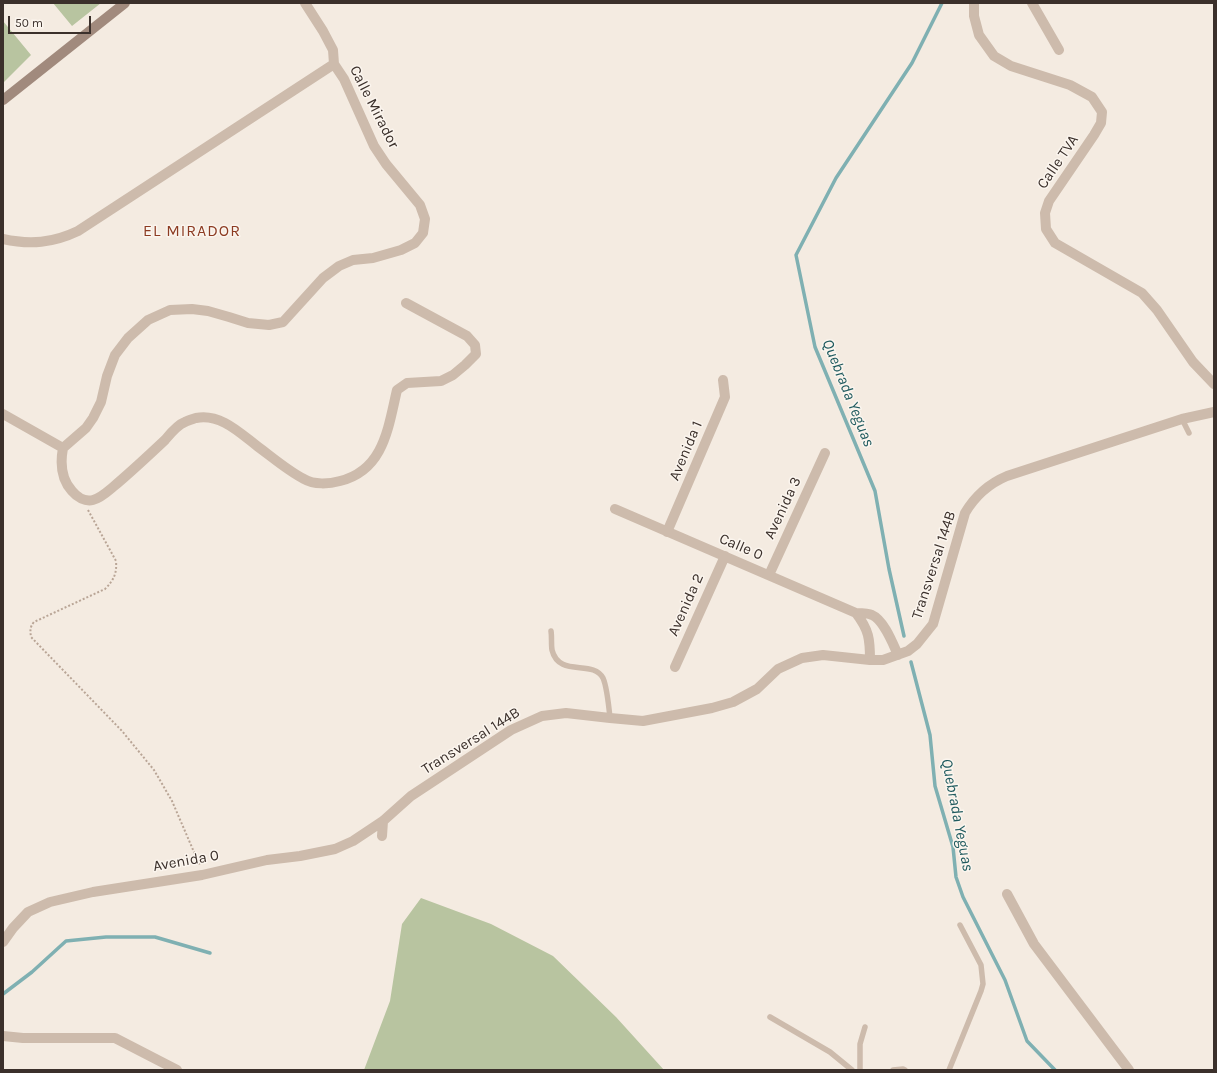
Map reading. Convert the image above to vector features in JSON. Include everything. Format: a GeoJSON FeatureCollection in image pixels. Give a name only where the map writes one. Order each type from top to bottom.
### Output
{"type":"FeatureCollection","features":[{"type":"Feature","properties":{"kind":"main road"},"geometry":{"type":"LineString","coordinates":[[3,100],[125,3]]}},
{"type":"Feature","properties":{"kind":"street","name":"Calle Mirador"},"geometry":{"type":"LineString","coordinates":[[63,448],[86,428],[93,418],[101,402],[107,376],[115,355],[128,338],[148,320],[170,310],[192,309],[208,311],[248,324],[269,325],[283,322],[323,278],[340,266],[353,260],[374,258],[401,250],[415,242],[423,232],[425,218],[420,205],[386,164],[374,146],[344,79],[334,64],[333,50],[324,31],[304,3]]}},
{"type":"Feature","properties":{"kind":"street","name":"Calle TVA"},"geometry":{"type":"LineString","coordinates":[[974,3],[974,16],[979,35],[994,56],[1011,66],[1070,85],[1092,97],[1102,112],[1101,123],[1094,135],[1049,201],[1045,213],[1046,229],[1052,239],[1055,243],[1142,293],[1157,310],[1193,362],[1214,384]]}},
{"type":"Feature","properties":{"kind":"street"},"geometry":{"type":"LineString","coordinates":[[1032,3],[1060,50]]}},
{"type":"Feature","properties":{"kind":"street"},"geometry":{"type":"LineString","coordinates":[[3,239],[30,242],[51,241],[78,231],[334,64]]}},
{"type":"Feature","properties":{"kind":"street"},"geometry":{"type":"LineString","coordinates":[[3,414],[63,448],[61,462],[62,474],[69,488],[77,496],[85,500],[93,500],[102,496],[184,422],[198,418],[212,418],[224,422],[239,431],[284,466],[305,480],[320,483],[334,483],[349,479],[363,471],[374,460],[383,444],[397,390],[407,383],[441,381],[465,365],[476,354],[475,345],[467,336],[406,304]]}},
{"type":"Feature","properties":{"kind":"street","name":"Avenida 1"},"geometry":{"type":"LineString","coordinates":[[667,532],[725,397],[723,380]]}},
{"type":"Feature","properties":{"kind":"street","name":"Transversal 144B"},"geometry":{"type":"LineString","coordinates":[[383,821],[411,796],[511,730],[542,716],[566,713],[643,720],[712,708],[732,702],[757,690],[778,669],[802,658],[822,655],[883,660],[908,651],[917,644],[933,624],[965,513],[970,503],[982,491],[996,481],[1007,476],[1182,419],[1214,412]]}},
{"type":"Feature","properties":{"kind":"street","name":"Avenida 3"},"geometry":{"type":"LineString","coordinates":[[769,575],[825,453]]}},
{"type":"Feature","properties":{"kind":"street","name":"Calle 0"},"geometry":{"type":"LineString","coordinates":[[614,509],[856,613],[873,615],[882,624],[890,636],[898,655]]}},
{"type":"Feature","properties":{"kind":"street","name":"Avenida 2"},"geometry":{"type":"LineString","coordinates":[[675,667],[725,556]]}},
{"type":"Feature","properties":{"kind":"street"},"geometry":{"type":"LineString","coordinates":[[856,613],[865,625],[870,644],[870,660]]}},
{"type":"Feature","properties":{"kind":"street"},"geometry":{"type":"LineString","coordinates":[[382,836],[383,821]]}},
{"type":"Feature","properties":{"kind":"street","name":"Avenida 0"},"geometry":{"type":"LineString","coordinates":[[3,942],[13,928],[28,912],[50,902],[93,892],[202,875],[267,860],[300,856],[335,849],[353,841],[383,821]]}},
{"type":"Feature","properties":{"kind":"street"},"geometry":{"type":"LineString","coordinates":[[1007,894],[1034,944],[1129,1070]]}},
{"type":"Feature","properties":{"kind":"street"},"geometry":{"type":"LineString","coordinates":[[3,1036],[23,1038],[115,1038],[177,1070]]}},
{"type":"Feature","properties":{"kind":"lane"},"geometry":{"type":"LineString","coordinates":[[1182,419],[1189,433]]}},
{"type":"Feature","properties":{"kind":"lane"},"geometry":{"type":"LineString","coordinates":[[551,632],[552,650],[560,663],[568,667],[594,670],[604,679],[610,718]]}},
{"type":"Feature","properties":{"kind":"lane"},"geometry":{"type":"LineString","coordinates":[[949,1070],[982,991],[983,984],[981,965],[960,925]]}},
{"type":"Feature","properties":{"kind":"lane"},"geometry":{"type":"LineString","coordinates":[[770,1017],[830,1052],[852,1070]]}},
{"type":"Feature","properties":{"kind":"lane"},"geometry":{"type":"LineString","coordinates":[[860,1070],[860,1044],[865,1027]]}},
{"type":"Feature","properties":{"kind":"lane"},"geometry":{"type":"LineString","coordinates":[[894,1070],[905,1070]]}},
{"type":"Feature","properties":{"kind":"path"},"geometry":{"type":"LineString","coordinates":[[85,500],[87,509],[116,561],[117,569],[113,581],[105,589],[34,622],[30,630],[31,636],[122,731],[154,770],[172,801],[200,866]]}},
{"type":"Feature","properties":{"kind":"green space"},"geometry":{"type":"Polygon","coordinates":[[[53,3],[101,3],[72,26],[53,3]]]}},
{"type":"Feature","properties":{"kind":"green space"},"geometry":{"type":"Polygon","coordinates":[[[3,21],[31,55],[3,83],[3,21]]]}},
{"type":"Feature","properties":{"kind":"green space"},"geometry":{"type":"Polygon","coordinates":[[[421,898],[491,924],[553,956],[616,1017],[664,1070],[364,1070],[390,1001],[402,924],[421,898]]]}},
{"type":"Feature","properties":{"kind":"waterway","name":"Quebrada Yeguas"},"geometry":{"type":"LineString","coordinates":[[904,636],[889,569],[875,491],[815,347],[796,255],[836,178],[912,63],[942,3]]}},
{"type":"Feature","properties":{"kind":"waterway","name":"Quebrada Yeguas"},"geometry":{"type":"LineString","coordinates":[[911,662],[930,735],[935,786],[953,847],[956,877],[963,897],[1005,980],[1027,1041],[1055,1070]]}},
{"type":"Feature","properties":{"kind":"waterway"},"geometry":{"type":"LineString","coordinates":[[3,994],[32,972],[66,941],[106,937],[155,937],[210,953]]}},
{"type":"Feature","properties":{"kind":"district","name":"EL MIRADOR"},"geometry":{"type":"Point","coordinates":[192,231]}}]}
